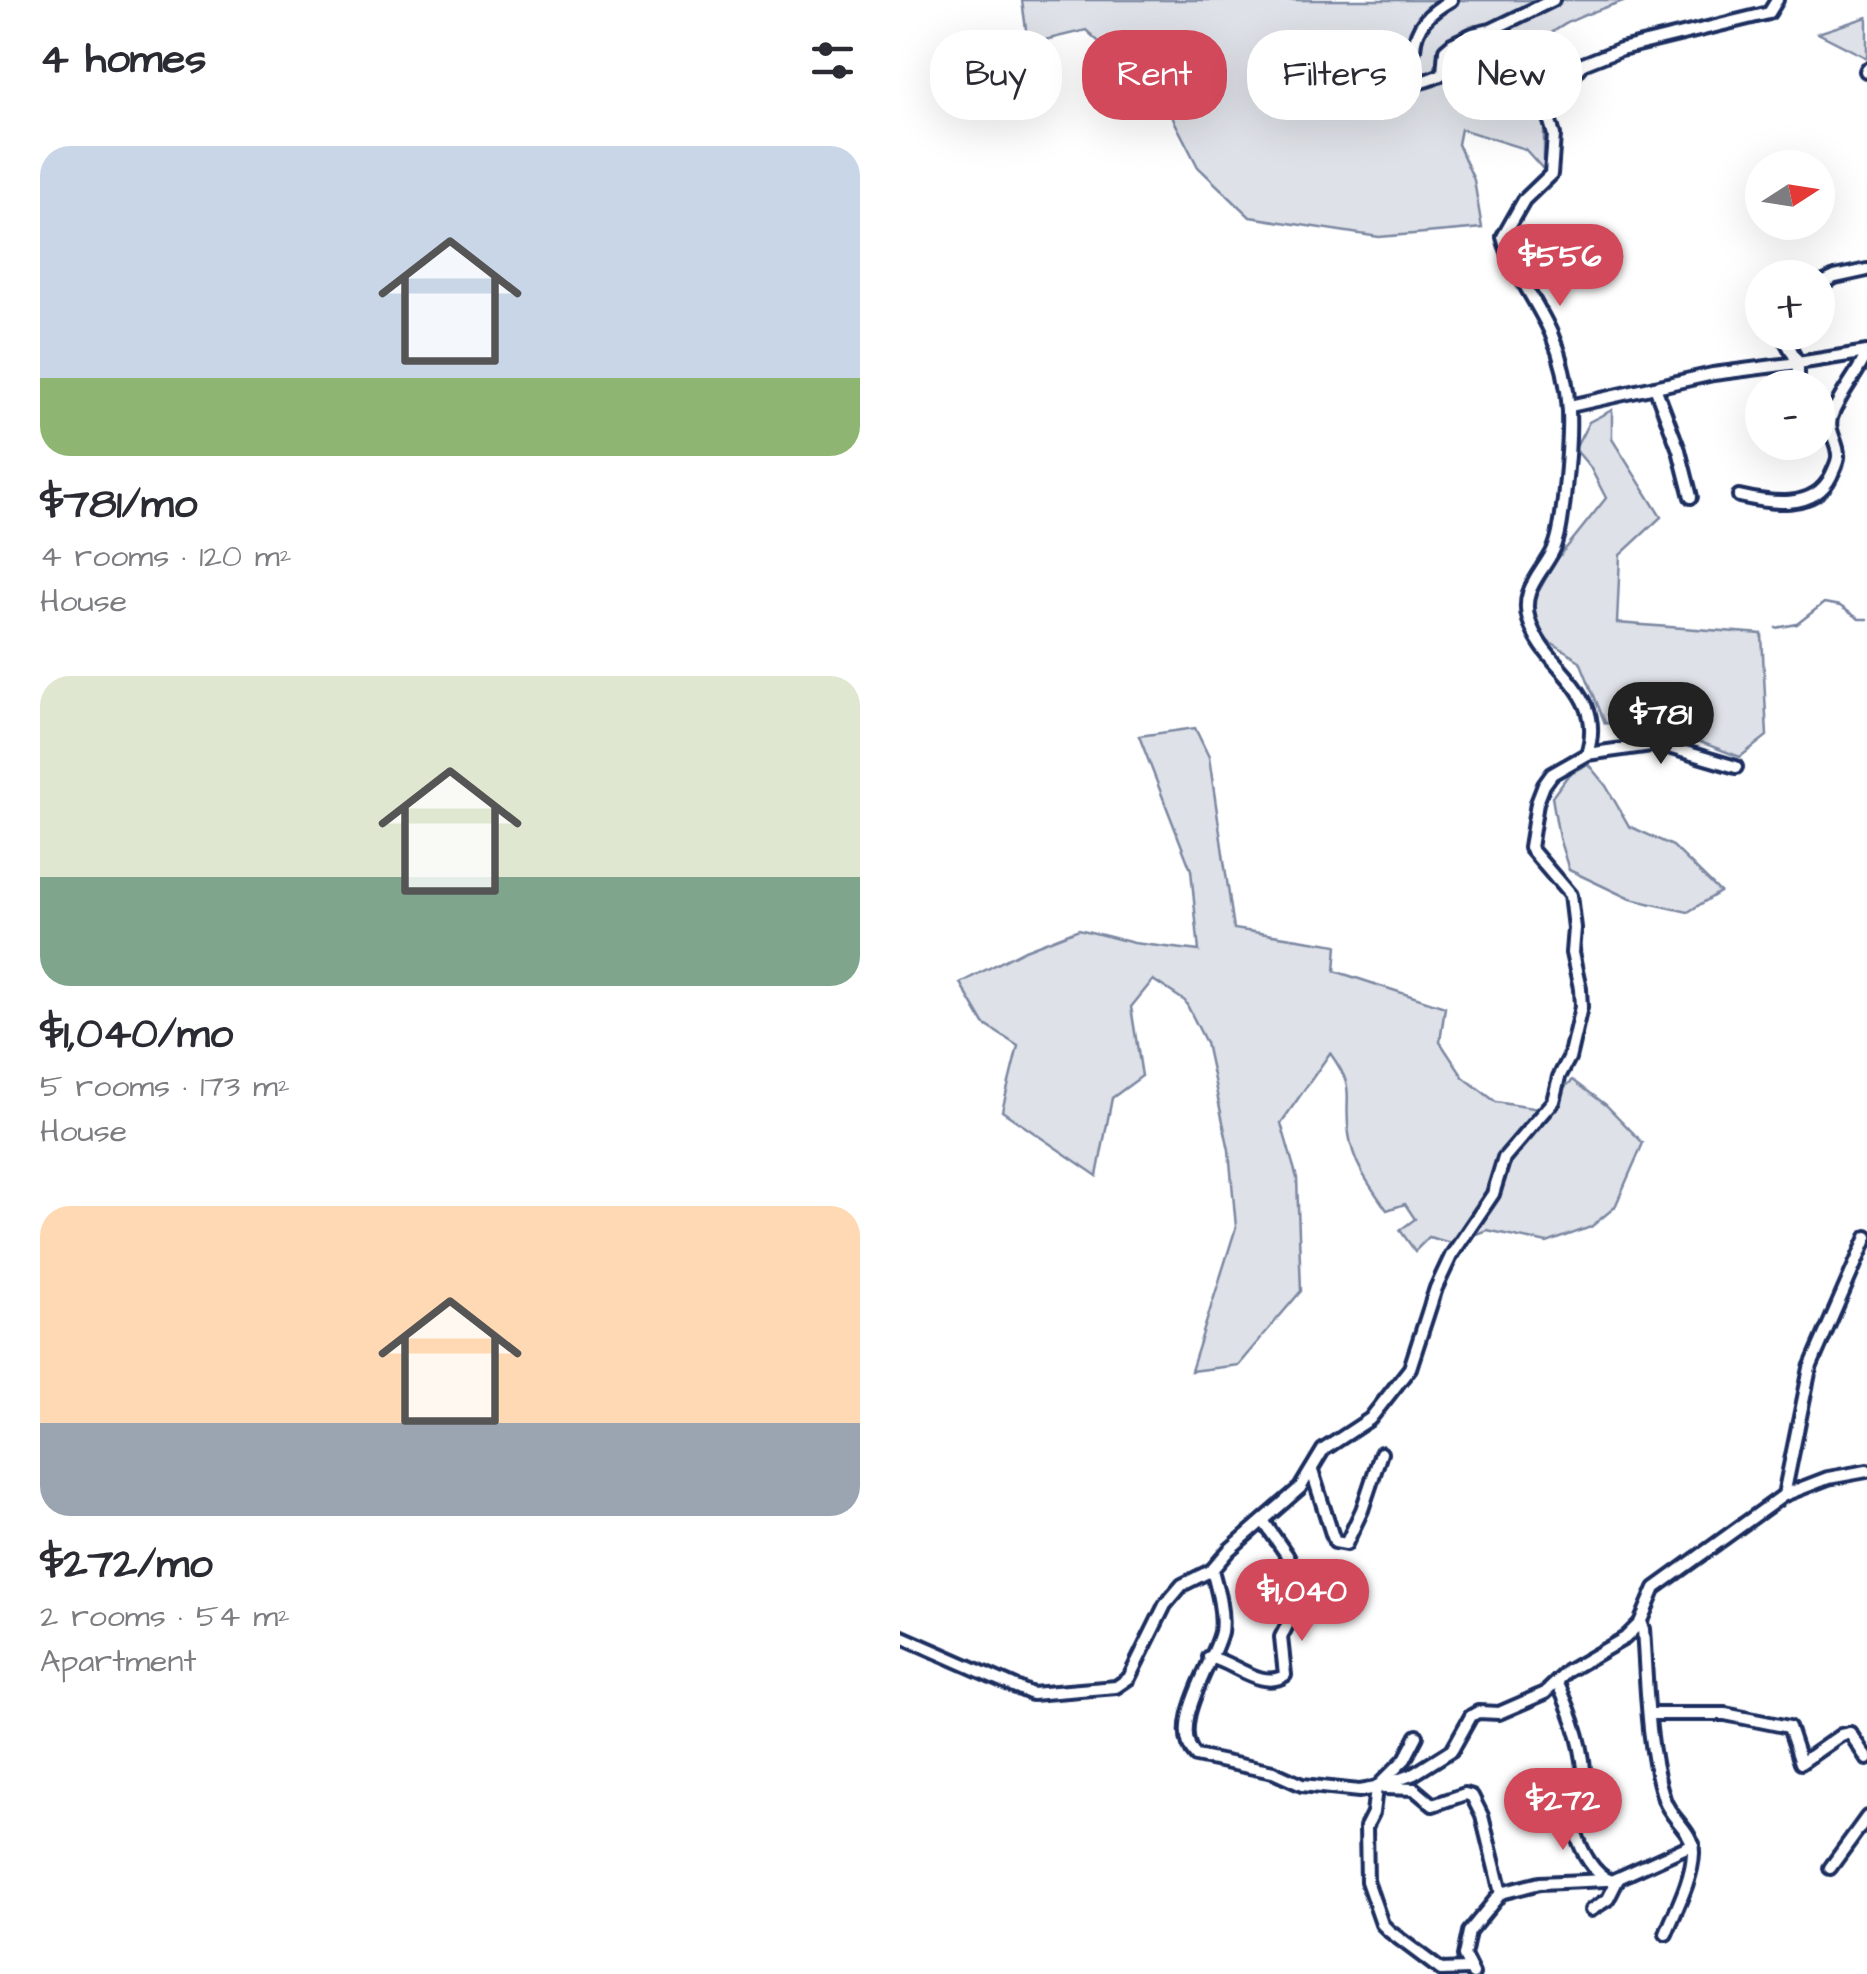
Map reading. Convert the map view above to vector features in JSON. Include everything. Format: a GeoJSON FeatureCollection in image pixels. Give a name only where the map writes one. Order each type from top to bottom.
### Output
{"type":"FeatureCollection","features":[{"type":"Feature","properties":{"kind":"street"},"geometry":{"type":"LineString","coordinates":[[1451,0],[1420,24],[1414,50],[1406,58],[1371,64],[1360,76],[1360,86],[1376,94],[1415,81],[1434,80],[1443,73],[1446,50],[1452,44],[1553,0]]}},
{"type":"Feature","properties":{"kind":"street"},"geometry":{"type":"LineString","coordinates":[[1587,754],[1594,735],[1587,705],[1544,648],[1528,616],[1528,590],[1554,548],[1560,521],[1565,454],[1572,426],[1567,382],[1550,332],[1503,237],[1524,200],[1551,174],[1551,103],[1582,64],[1621,49],[1770,13],[1777,0]]}},
{"type":"Feature","properties":{"kind":"street"},"geometry":{"type":"LineString","coordinates":[[1835,277],[1867,270]]}},
{"type":"Feature","properties":{"kind":"street"},"geometry":{"type":"LineString","coordinates":[[1791,350],[1798,370]]}},
{"type":"Feature","properties":{"kind":"street"},"geometry":{"type":"LineString","coordinates":[[1570,406],[1713,374],[1867,353]]}},
{"type":"Feature","properties":{"kind":"street"},"geometry":{"type":"LineString","coordinates":[[1739,496],[1791,502],[1818,492],[1828,482],[1838,454],[1830,422],[1867,353]]}},
{"type":"Feature","properties":{"kind":"street"},"geometry":{"type":"LineString","coordinates":[[1654,387],[1679,450],[1691,497]]}},
{"type":"Feature","properties":{"kind":"street"},"geometry":{"type":"LineString","coordinates":[[900,1636],[1032,1694],[1116,1687],[1129,1678],[1152,1629],[1182,1585],[1212,1570],[1229,1550],[1300,1488],[1323,1450],[1362,1427],[1410,1368],[1436,1288],[1493,1194],[1504,1158],[1554,1100],[1581,1007],[1572,952],[1570,895],[1530,848],[1537,802],[1544,785],[1552,774],[1587,754],[1658,744],[1736,767]]}},
{"type":"Feature","properties":{"kind":"street"},"geometry":{"type":"LineString","coordinates":[[1784,1495],[1810,1368],[1867,1237]]}},
{"type":"Feature","properties":{"kind":"street"},"geometry":{"type":"LineString","coordinates":[[1312,1471],[1332,1534],[1336,1542],[1346,1544],[1381,1453]]}},
{"type":"Feature","properties":{"kind":"street"},"geometry":{"type":"LineString","coordinates":[[1376,1788],[1440,1760],[1452,1750],[1470,1716],[1478,1712],[1499,1713],[1545,1693],[1568,1671],[1625,1638],[1640,1624],[1656,1588],[1784,1495],[1828,1478],[1867,1472]]}},
{"type":"Feature","properties":{"kind":"street"},"geometry":{"type":"LineString","coordinates":[[1210,1657],[1231,1662],[1243,1674],[1274,1680],[1285,1675],[1281,1637],[1298,1604],[1299,1593],[1289,1558],[1264,1522]]}},
{"type":"Feature","properties":{"kind":"street"},"geometry":{"type":"LineString","coordinates":[[1212,1570],[1221,1632],[1187,1722],[1190,1750],[1196,1756],[1273,1772],[1302,1785],[1414,1789],[1433,1805],[1465,1794],[1472,1796],[1482,1816],[1500,1894]]}},
{"type":"Feature","properties":{"kind":"street"},"geometry":{"type":"LineString","coordinates":[[1640,1624],[1644,1629],[1649,1714],[1663,1796],[1668,1810],[1693,1844],[1684,1891],[1666,1934]]}},
{"type":"Feature","properties":{"kind":"street"},"geometry":{"type":"LineString","coordinates":[[1557,1682],[1574,1723],[1583,1769],[1584,1794],[1576,1830],[1592,1865],[1612,1880]]}},
{"type":"Feature","properties":{"kind":"street"},"geometry":{"type":"LineString","coordinates":[[1649,1714],[1725,1714],[1789,1727],[1801,1764],[1840,1734],[1850,1733],[1867,1759]]}},
{"type":"Feature","properties":{"kind":"street"},"geometry":{"type":"LineString","coordinates":[[1417,1736],[1405,1759],[1376,1788],[1364,1856],[1367,1881],[1382,1924],[1422,1959],[1441,1970],[1470,1972],[1464,1956],[1469,1932],[1500,1894],[1540,1884],[1612,1880],[1693,1844]]}},
{"type":"Feature","properties":{"kind":"street"},"geometry":{"type":"LineString","coordinates":[[1830,1868],[1867,1817]]}},
{"type":"Feature","properties":{"kind":"street"},"geometry":{"type":"LineString","coordinates":[[1591,1910],[1608,1898],[1612,1880]]}},
{"type":"Feature","properties":{"kind":"shaded area"},"geometry":{"type":"Polygon","coordinates":[[[1022,0],[1626,0],[1555,30],[1442,30],[1442,120],[1544,120],[1544,170],[1525,149],[1461,129],[1458,144],[1474,180],[1482,228],[1379,237],[1250,217],[1198,167],[1174,120],[1227,120],[1227,30],[1082,30],[1062,36],[1062,30],[1026,30],[1022,0]]]}},
{"type":"Feature","properties":{"kind":"shaded area"},"geometry":{"type":"Polygon","coordinates":[[[1867,17],[1867,58],[1818,33],[1867,17]]]}},
{"type":"Feature","properties":{"kind":"shaded area"},"geometry":{"type":"Polygon","coordinates":[[[1612,410],[1612,439],[1661,517],[1620,555],[1617,623],[1762,634],[1767,736],[1740,757],[1674,732],[1605,723],[1580,661],[1544,639],[1530,607],[1555,562],[1606,498],[1590,467],[1575,449],[1589,422],[1612,410]]]}},
{"type":"Feature","properties":{"kind":"shaded area"},"geometry":{"type":"Polygon","coordinates":[[[1195,728],[1209,757],[1234,929],[1337,945],[1335,971],[1445,1007],[1440,1042],[1463,1077],[1496,1102],[1538,1109],[1573,1080],[1606,1105],[1643,1143],[1615,1207],[1591,1227],[1547,1243],[1487,1230],[1451,1243],[1429,1237],[1415,1251],[1400,1230],[1415,1219],[1405,1204],[1387,1210],[1358,1165],[1349,1134],[1347,1085],[1330,1053],[1281,1123],[1297,1178],[1301,1291],[1238,1365],[1191,1371],[1236,1227],[1229,1150],[1206,1043],[1185,1001],[1153,980],[1131,1007],[1142,1076],[1112,1098],[1097,1176],[1002,1111],[1018,1046],[984,1024],[960,983],[1025,950],[1079,929],[1134,943],[1199,951],[1191,870],[1139,736],[1195,728]]]}},
{"type":"Feature","properties":{"kind":"shaded area"},"geometry":{"type":"Polygon","coordinates":[[[1588,764],[1629,826],[1673,846],[1720,892],[1688,912],[1630,899],[1569,870],[1552,797],[1569,774],[1588,764]]]}},
{"type":"Feature","properties":{"kind":"waterway"},"geometry":{"type":"LineString","coordinates":[[1776,628],[1797,624],[1824,603],[1867,619]]}}]}
